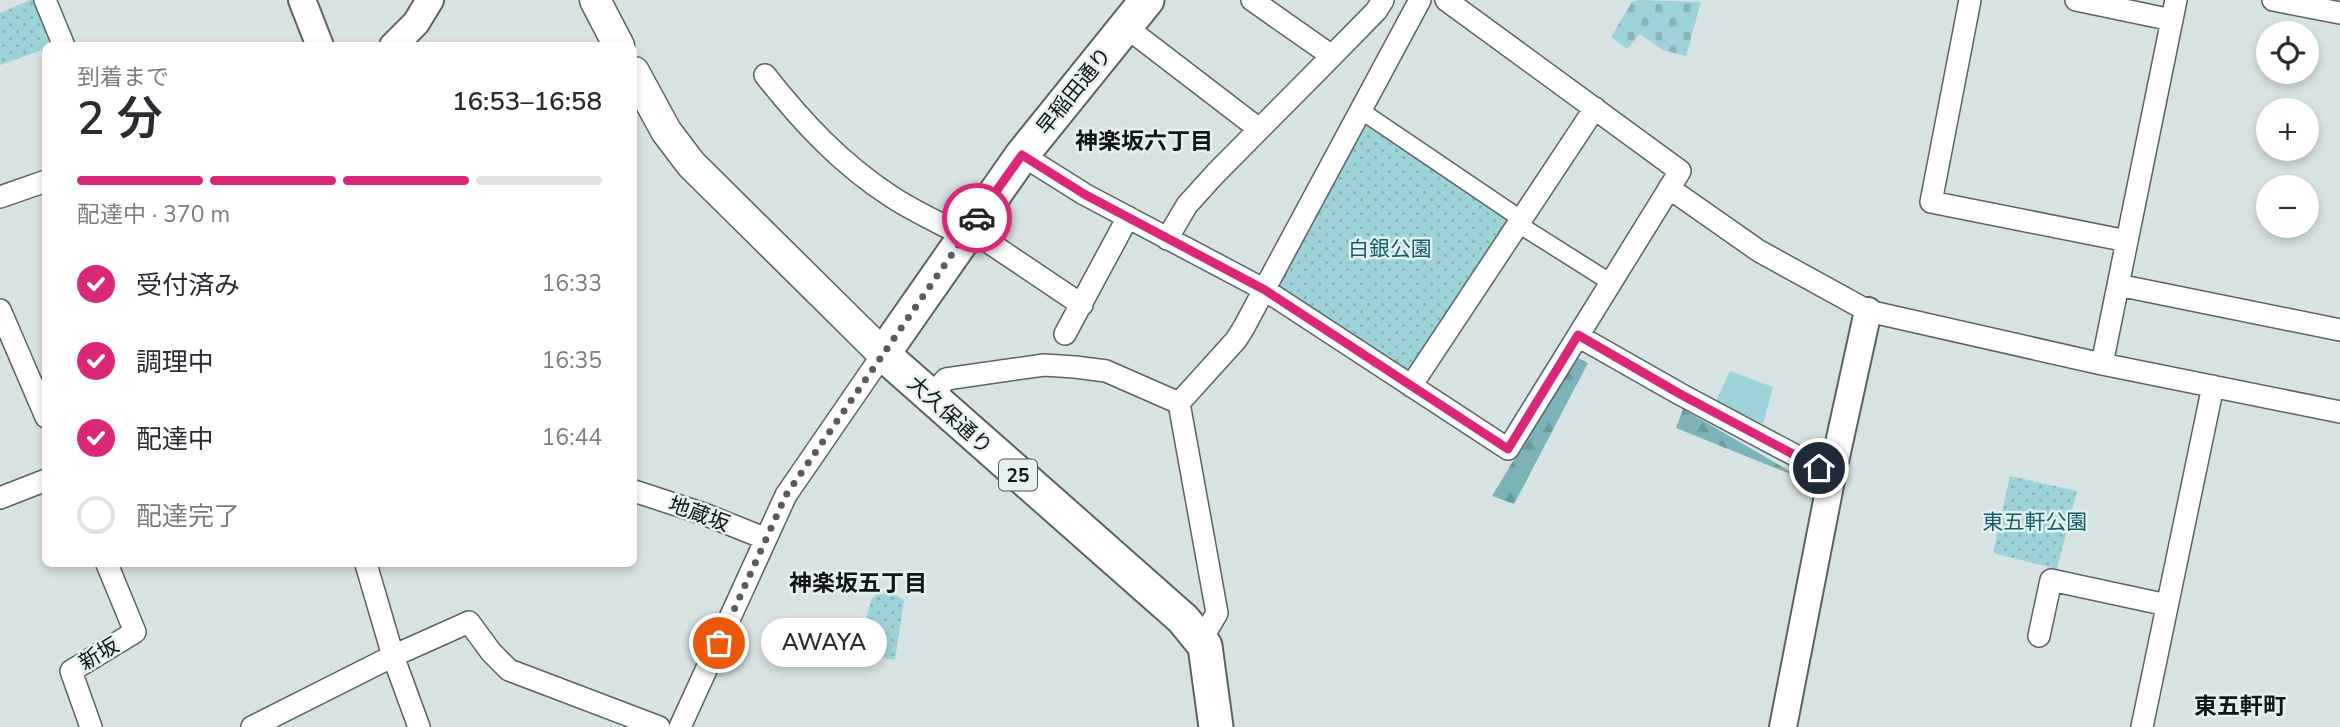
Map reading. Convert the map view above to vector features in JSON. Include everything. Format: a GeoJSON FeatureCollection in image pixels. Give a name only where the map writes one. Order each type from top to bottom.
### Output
{"type":"FeatureCollection","features":[{"type":"Feature","properties":{"kind":"main road"},"geometry":{"type":"LineString","coordinates":[[595,0],[617,42]]}},
{"type":"Feature","properties":{"kind":"main road","name":"早稲田通り"},"geometry":{"type":"LineString","coordinates":[[883,354],[1022,155],[1147,0]]}},
{"type":"Feature","properties":{"kind":"main road","name":"大久保通り"},"geometry":{"type":"LineString","coordinates":[[637,78],[666,131],[691,164],[883,354],[1183,619],[1202,639]]}},
{"type":"Feature","properties":{"kind":"main road"},"geometry":{"type":"LineString","coordinates":[[1202,639],[1207,654],[1216,727]]}},
{"type":"Feature","properties":{"kind":"street"},"geometry":{"type":"LineString","coordinates":[[46,0],[62,42]]}},
{"type":"Feature","properties":{"kind":"street"},"geometry":{"type":"LineString","coordinates":[[302,0],[318,42]]}},
{"type":"Feature","properties":{"kind":"street"},"geometry":{"type":"LineString","coordinates":[[397,42],[416,23],[430,0]]}},
{"type":"Feature","properties":{"kind":"street"},"geometry":{"type":"LineString","coordinates":[[1252,0],[1332,56]]}},
{"type":"Feature","properties":{"kind":"street"},"geometry":{"type":"LineString","coordinates":[[1167,239],[1187,205],[1376,11],[1383,0]]}},
{"type":"Feature","properties":{"kind":"street"},"geometry":{"type":"LineString","coordinates":[[1179,403],[1236,340],[1420,0]]}},
{"type":"Feature","properties":{"kind":"street"},"geometry":{"type":"LineString","coordinates":[[1022,155],[1084,194],[1265,290],[1508,449],[1680,171],[1446,0]]}},
{"type":"Feature","properties":{"kind":"street"},"geometry":{"type":"LineString","coordinates":[[1970,0],[1931,202],[2127,241]]}},
{"type":"Feature","properties":{"kind":"street"},"geometry":{"type":"LineString","coordinates":[[2076,0],[2174,10],[2102,364]]}},
{"type":"Feature","properties":{"kind":"street"},"geometry":{"type":"LineString","coordinates":[[2273,0],[2340,13]]}},
{"type":"Feature","properties":{"kind":"street"},"geometry":{"type":"LineString","coordinates":[[1126,27],[1259,129]]}},
{"type":"Feature","properties":{"kind":"street"},"geometry":{"type":"LineString","coordinates":[[765,75],[798,116],[834,154],[893,198],[966,232],[1082,305]]}},
{"type":"Feature","properties":{"kind":"street"},"geometry":{"type":"LineString","coordinates":[[1411,386],[1595,108]]}},
{"type":"Feature","properties":{"kind":"street"},"geometry":{"type":"LineString","coordinates":[[1360,110],[1610,282]]}},
{"type":"Feature","properties":{"kind":"street"},"geometry":{"type":"LineString","coordinates":[[0,197],[42,182]]}},
{"type":"Feature","properties":{"kind":"street"},"geometry":{"type":"LineString","coordinates":[[1669,188],[1759,251],[1868,311],[2102,364],[2340,412]]}},
{"type":"Feature","properties":{"kind":"street"},"geometry":{"type":"LineString","coordinates":[[1065,334],[1128,218]]}},
{"type":"Feature","properties":{"kind":"street"},"geometry":{"type":"LineString","coordinates":[[2118,285],[2340,330]]}},
{"type":"Feature","properties":{"kind":"street"},"geometry":{"type":"LineString","coordinates":[[0,310],[42,408]]}},
{"type":"Feature","properties":{"kind":"street"},"geometry":{"type":"LineString","coordinates":[[1783,727],[1832,475],[1868,311]]}},
{"type":"Feature","properties":{"kind":"street"},"geometry":{"type":"LineString","coordinates":[[1578,335],[1680,394],[1832,475]]}},
{"type":"Feature","properties":{"kind":"street"},"geometry":{"type":"LineString","coordinates":[[680,727],[764,538],[786,495],[883,354]]}},
{"type":"Feature","properties":{"kind":"street"},"geometry":{"type":"LineString","coordinates":[[930,397],[946,379],[1044,365],[1107,371],[1179,403]]}},
{"type":"Feature","properties":{"kind":"street"},"geometry":{"type":"LineString","coordinates":[[2142,727],[2213,386]]}},
{"type":"Feature","properties":{"kind":"street"},"geometry":{"type":"LineString","coordinates":[[1179,403],[1217,613],[1202,639]]}},
{"type":"Feature","properties":{"kind":"street"},"geometry":{"type":"LineString","coordinates":[[0,498],[42,482]]}},
{"type":"Feature","properties":{"kind":"street","name":"地蔵坂"},"geometry":{"type":"LineString","coordinates":[[637,492],[704,514],[764,538]]}},
{"type":"Feature","properties":{"kind":"street","name":"新坂"},"geometry":{"type":"LineString","coordinates":[[92,727],[71,671],[135,632],[108,567]]}},
{"type":"Feature","properties":{"kind":"street"},"geometry":{"type":"LineString","coordinates":[[367,567],[393,656],[419,727]]}},
{"type":"Feature","properties":{"kind":"street"},"geometry":{"type":"LineString","coordinates":[[2039,636],[2051,580],[2167,605]]}},
{"type":"Feature","properties":{"kind":"street"},"geometry":{"type":"LineString","coordinates":[[252,727],[393,656],[469,622],[491,652],[509,670],[659,727]]}},
{"type":"Feature","properties":{"kind":"green space"},"geometry":{"type":"Polygon","coordinates":[[[30,0],[37,0],[53,42],[42,42],[42,50],[0,65],[0,13],[30,0]]]}},
{"type":"Feature","properties":{"kind":"green space"},"geometry":{"type":"Polygon","coordinates":[[[1632,2],[1701,2],[1686,56],[1663,50],[1640,34],[1627,49],[1611,37],[1632,2]]]}},
{"type":"Feature","properties":{"kind":"green space","name":"白銀公園"},"geometry":{"type":"Polygon","coordinates":[[[1362,120],[1511,222],[1409,374],[1272,285],[1362,120]]]}},
{"type":"Feature","properties":{"kind":"green space"},"geometry":{"type":"Polygon","coordinates":[[[1576,357],[1588,363],[1514,504],[1492,496],[1576,357]]]}},
{"type":"Feature","properties":{"kind":"green space"},"geometry":{"type":"Polygon","coordinates":[[[1730,371],[1773,387],[1763,424],[1716,401],[1730,371]]]}},
{"type":"Feature","properties":{"kind":"green space"},"geometry":{"type":"Polygon","coordinates":[[[1683,409],[1805,480],[1676,428],[1683,409]]]}},
{"type":"Feature","properties":{"kind":"green space","name":"東五軒公園"},"geometry":{"type":"Polygon","coordinates":[[[2010,476],[2077,491],[2057,569],[1993,553],[2010,476]]]}},
{"type":"Feature","properties":{"kind":"green space"},"geometry":{"type":"Polygon","coordinates":[[[879,593],[904,600],[895,660],[869,655],[874,632],[870,631],[865,622],[872,598],[879,593]]]}},
{"type":"Feature","properties":{"kind":"way so far"},"geometry":{"type":"LineString","coordinates":[[719,643],[764,538],[786,495],[977,218]]}},
{"type":"Feature","properties":{"kind":"place","name":"AWAYA"},"geometry":{"type":"Point","coordinates":[719,643]}},
{"type":"Feature","properties":{"kind":"district","name":"神楽坂六丁目"},"geometry":{"type":"Point","coordinates":[1144,141]}},
{"type":"Feature","properties":{"kind":"district","name":"神楽坂五丁目"},"geometry":{"type":"Point","coordinates":[858,583]}},
{"type":"Feature","properties":{"kind":"district","name":"東五軒町"},"geometry":{"type":"Point","coordinates":[2240,706]}},
{"type":"Feature","properties":{"kind":"route"},"geometry":{"type":"LineString","coordinates":[[977,218],[1022,155],[1084,194],[1265,290],[1508,449],[1578,335],[1680,394],[1819,468]]}}]}
